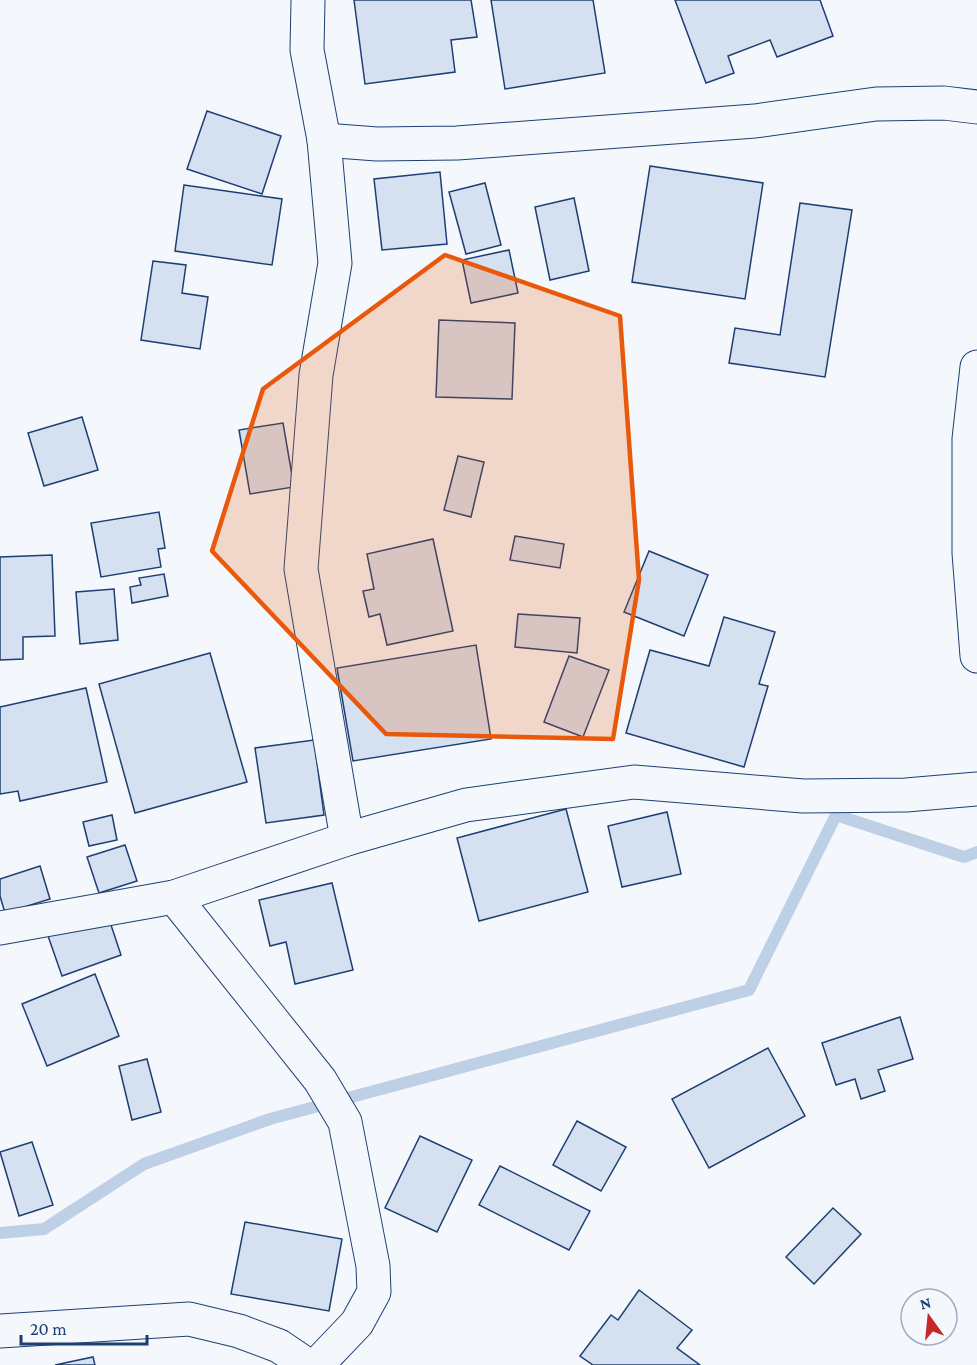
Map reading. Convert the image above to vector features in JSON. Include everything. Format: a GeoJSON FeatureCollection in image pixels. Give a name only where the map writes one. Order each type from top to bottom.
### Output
{"type":"FeatureCollection","features":[{"type":"Feature","properties":{"kind":"street"},"geometry":{"type":"LineString","coordinates":[[308,0],[307,50],[324,140],[335,263],[316,375],[301,569],[346,839]]}},
{"type":"Feature","properties":{"kind":"street"},"geometry":{"type":"LineString","coordinates":[[324,140],[377,144],[457,143],[755,121],[876,104],[944,103],[977,107]]}},
{"type":"Feature","properties":{"kind":"street"},"geometry":{"type":"LineString","coordinates":[[977,367],[969,439],[969,552],[977,656]]}},
{"type":"Feature","properties":{"kind":"street"},"geometry":{"type":"LineString","coordinates":[[0,928],[174,897],[346,839],[466,805],[634,782],[803,796],[906,795],[977,789]]}},
{"type":"Feature","properties":{"kind":"street"},"geometry":{"type":"LineString","coordinates":[[174,897],[320,1080],[345,1122],[373,1266],[374,1292],[357,1323],[318,1365]]}},
{"type":"Feature","properties":{"kind":"street"},"geometry":{"type":"LineString","coordinates":[[0,1331],[189,1319],[239,1331],[279,1346],[307,1365]]}},
{"type":"Feature","properties":{"kind":"highlighted area"},"geometry":{"type":"Polygon","coordinates":[[[445,255],[620,316],[639,580],[613,739],[386,734],[212,551],[263,389],[445,255]]]}},
{"type":"Feature","properties":{"kind":"building"},"geometry":{"type":"Polygon","coordinates":[[[354,0],[471,0],[477,37],[451,40],[455,72],[365,84],[354,0]]]}},
{"type":"Feature","properties":{"kind":"building"},"geometry":{"type":"Polygon","coordinates":[[[491,0],[593,0],[605,73],[505,89],[491,0]]]}},
{"type":"Feature","properties":{"kind":"building"},"geometry":{"type":"Polygon","coordinates":[[[675,0],[820,0],[833,36],[777,57],[770,40],[728,56],[734,73],[706,83],[675,0]]]}},
{"type":"Feature","properties":{"kind":"building"},"geometry":{"type":"Polygon","coordinates":[[[207,111],[281,136],[262,194],[187,169],[207,111]]]}},
{"type":"Feature","properties":{"kind":"building"},"geometry":{"type":"Polygon","coordinates":[[[650,166],[763,183],[745,299],[632,282],[650,166]]]}},
{"type":"Feature","properties":{"kind":"building"},"geometry":{"type":"Polygon","coordinates":[[[440,172],[447,244],[382,250],[374,179],[440,172]]]}},
{"type":"Feature","properties":{"kind":"building"},"geometry":{"type":"Polygon","coordinates":[[[485,183],[501,245],[466,254],[449,192],[485,183]]]}},
{"type":"Feature","properties":{"kind":"building"},"geometry":{"type":"Polygon","coordinates":[[[184,185],[282,199],[272,265],[175,251],[184,185]]]}},
{"type":"Feature","properties":{"kind":"building"},"geometry":{"type":"Polygon","coordinates":[[[574,198],[589,271],[550,280],[535,207],[574,198]]]}},
{"type":"Feature","properties":{"kind":"building"},"geometry":{"type":"Polygon","coordinates":[[[800,203],[852,210],[825,377],[729,363],[735,328],[780,335],[800,203]]]}},
{"type":"Feature","properties":{"kind":"building"},"geometry":{"type":"Polygon","coordinates":[[[509,250],[518,293],[471,303],[462,260],[509,250]]]}},
{"type":"Feature","properties":{"kind":"building"},"geometry":{"type":"Polygon","coordinates":[[[153,261],[186,265],[182,293],[208,297],[200,349],[141,340],[153,261]]]}},
{"type":"Feature","properties":{"kind":"building"},"geometry":{"type":"Polygon","coordinates":[[[439,320],[515,323],[512,399],[436,397],[439,320]]]}},
{"type":"Feature","properties":{"kind":"building"},"geometry":{"type":"Polygon","coordinates":[[[82,417],[98,470],[44,486],[28,433],[82,417]]]}},
{"type":"Feature","properties":{"kind":"building"},"geometry":{"type":"Polygon","coordinates":[[[283,423],[294,487],[250,494],[239,430],[283,423]]]}},
{"type":"Feature","properties":{"kind":"building"},"geometry":{"type":"Polygon","coordinates":[[[458,456],[484,462],[471,517],[444,510],[458,456]]]}},
{"type":"Feature","properties":{"kind":"building"},"geometry":{"type":"Polygon","coordinates":[[[159,512],[165,548],[158,549],[161,567],[101,577],[91,523],[159,512]]]}},
{"type":"Feature","properties":{"kind":"building"},"geometry":{"type":"Polygon","coordinates":[[[515,536],[564,544],[560,568],[510,560],[515,536]]]}},
{"type":"Feature","properties":{"kind":"building"},"geometry":{"type":"Polygon","coordinates":[[[433,539],[453,631],[387,645],[380,614],[369,617],[363,591],[374,589],[367,554],[433,539]]]}},
{"type":"Feature","properties":{"kind":"building"},"geometry":{"type":"Polygon","coordinates":[[[649,551],[708,575],[684,636],[624,612],[649,551]]]}},
{"type":"Feature","properties":{"kind":"building"},"geometry":{"type":"Polygon","coordinates":[[[52,555],[55,636],[23,637],[23,659],[0,660],[0,557],[52,555]]]}},
{"type":"Feature","properties":{"kind":"building"},"geometry":{"type":"Polygon","coordinates":[[[164,574],[168,596],[132,603],[130,587],[141,585],[139,578],[164,574]]]}},
{"type":"Feature","properties":{"kind":"building"},"geometry":{"type":"Polygon","coordinates":[[[114,589],[118,640],[80,644],[76,592],[114,589]]]}},
{"type":"Feature","properties":{"kind":"building"},"geometry":{"type":"Polygon","coordinates":[[[518,614],[580,618],[577,653],[515,647],[518,614]]]}},
{"type":"Feature","properties":{"kind":"building"},"geometry":{"type":"Polygon","coordinates":[[[724,617],[775,632],[759,684],[768,686],[744,767],[626,733],[650,650],[709,666],[724,617]]]}},
{"type":"Feature","properties":{"kind":"building"},"geometry":{"type":"Polygon","coordinates":[[[476,645],[491,739],[353,761],[337,668],[476,645]]]}},
{"type":"Feature","properties":{"kind":"building"},"geometry":{"type":"Polygon","coordinates":[[[210,653],[247,782],[135,813],[99,684],[210,653]]]}},
{"type":"Feature","properties":{"kind":"building"},"geometry":{"type":"Polygon","coordinates":[[[569,656],[609,670],[583,737],[544,722],[569,656]]]}},
{"type":"Feature","properties":{"kind":"building"},"geometry":{"type":"Polygon","coordinates":[[[86,688],[107,782],[20,801],[18,791],[0,794],[0,707],[86,688]]]}},
{"type":"Feature","properties":{"kind":"building"},"geometry":{"type":"Polygon","coordinates":[[[314,740],[324,815],[266,823],[255,748],[314,740]]]}},
{"type":"Feature","properties":{"kind":"building"},"geometry":{"type":"Polygon","coordinates":[[[566,809],[588,892],[479,921],[457,838],[566,809]]]}},
{"type":"Feature","properties":{"kind":"building"},"geometry":{"type":"Polygon","coordinates":[[[667,812],[681,874],[622,887],[608,826],[667,812]]]}},
{"type":"Feature","properties":{"kind":"building"},"geometry":{"type":"Polygon","coordinates":[[[112,815],[117,840],[89,846],[83,822],[112,815]]]}},
{"type":"Feature","properties":{"kind":"building"},"geometry":{"type":"Polygon","coordinates":[[[125,845],[137,881],[99,893],[87,857],[125,845]]]}},
{"type":"Feature","properties":{"kind":"building"},"geometry":{"type":"Polygon","coordinates":[[[40,866],[50,899],[5,913],[0,896],[0,879],[40,866]]]}},
{"type":"Feature","properties":{"kind":"building"},"geometry":{"type":"Polygon","coordinates":[[[332,883],[353,970],[295,984],[286,942],[270,946],[259,900],[332,883]]]}},
{"type":"Feature","properties":{"kind":"building"},"geometry":{"type":"Polygon","coordinates":[[[107,913],[121,955],[62,976],[47,933],[107,913]]]}},
{"type":"Feature","properties":{"kind":"building"},"geometry":{"type":"Polygon","coordinates":[[[95,974],[119,1036],[47,1066],[22,1004],[95,974]]]}},
{"type":"Feature","properties":{"kind":"building"},"geometry":{"type":"Polygon","coordinates":[[[900,1017],[913,1059],[878,1070],[885,1091],[861,1099],[855,1079],[836,1085],[822,1043],[900,1017]]]}},
{"type":"Feature","properties":{"kind":"building"},"geometry":{"type":"Polygon","coordinates":[[[768,1048],[805,1116],[709,1168],[672,1099],[768,1048]]]}},
{"type":"Feature","properties":{"kind":"building"},"geometry":{"type":"Polygon","coordinates":[[[147,1059],[161,1112],[132,1120],[119,1066],[147,1059]]]}},
{"type":"Feature","properties":{"kind":"building"},"geometry":{"type":"Polygon","coordinates":[[[577,1121],[626,1147],[601,1191],[553,1165],[577,1121]]]}},
{"type":"Feature","properties":{"kind":"building"},"geometry":{"type":"Polygon","coordinates":[[[420,1136],[472,1160],[437,1232],[385,1208],[420,1136]]]}},
{"type":"Feature","properties":{"kind":"building"},"geometry":{"type":"Polygon","coordinates":[[[32,1142],[53,1205],[19,1216],[0,1152],[32,1142]]]}},
{"type":"Feature","properties":{"kind":"building"},"geometry":{"type":"Polygon","coordinates":[[[500,1166],[590,1211],[569,1250],[479,1205],[500,1166]]]}},
{"type":"Feature","properties":{"kind":"building"},"geometry":{"type":"Polygon","coordinates":[[[833,1208],[861,1234],[814,1284],[786,1257],[833,1208]]]}},
{"type":"Feature","properties":{"kind":"building"},"geometry":{"type":"Polygon","coordinates":[[[245,1222],[342,1239],[329,1311],[231,1294],[245,1222]]]}},
{"type":"Feature","properties":{"kind":"building"},"geometry":{"type":"Polygon","coordinates":[[[639,1290],[692,1330],[677,1348],[700,1365],[593,1365],[580,1356],[611,1315],[618,1320],[639,1290]]]}},
{"type":"Feature","properties":{"kind":"building"},"geometry":{"type":"Polygon","coordinates":[[[93,1357],[95,1365],[55,1365],[93,1357]]]}},
{"type":"Feature","properties":{"kind":"waterway"},"geometry":{"type":"LineString","coordinates":[[0,1233],[44,1229],[144,1164],[270,1119],[749,990],[836,815],[964,857],[977,852]]}}]}
